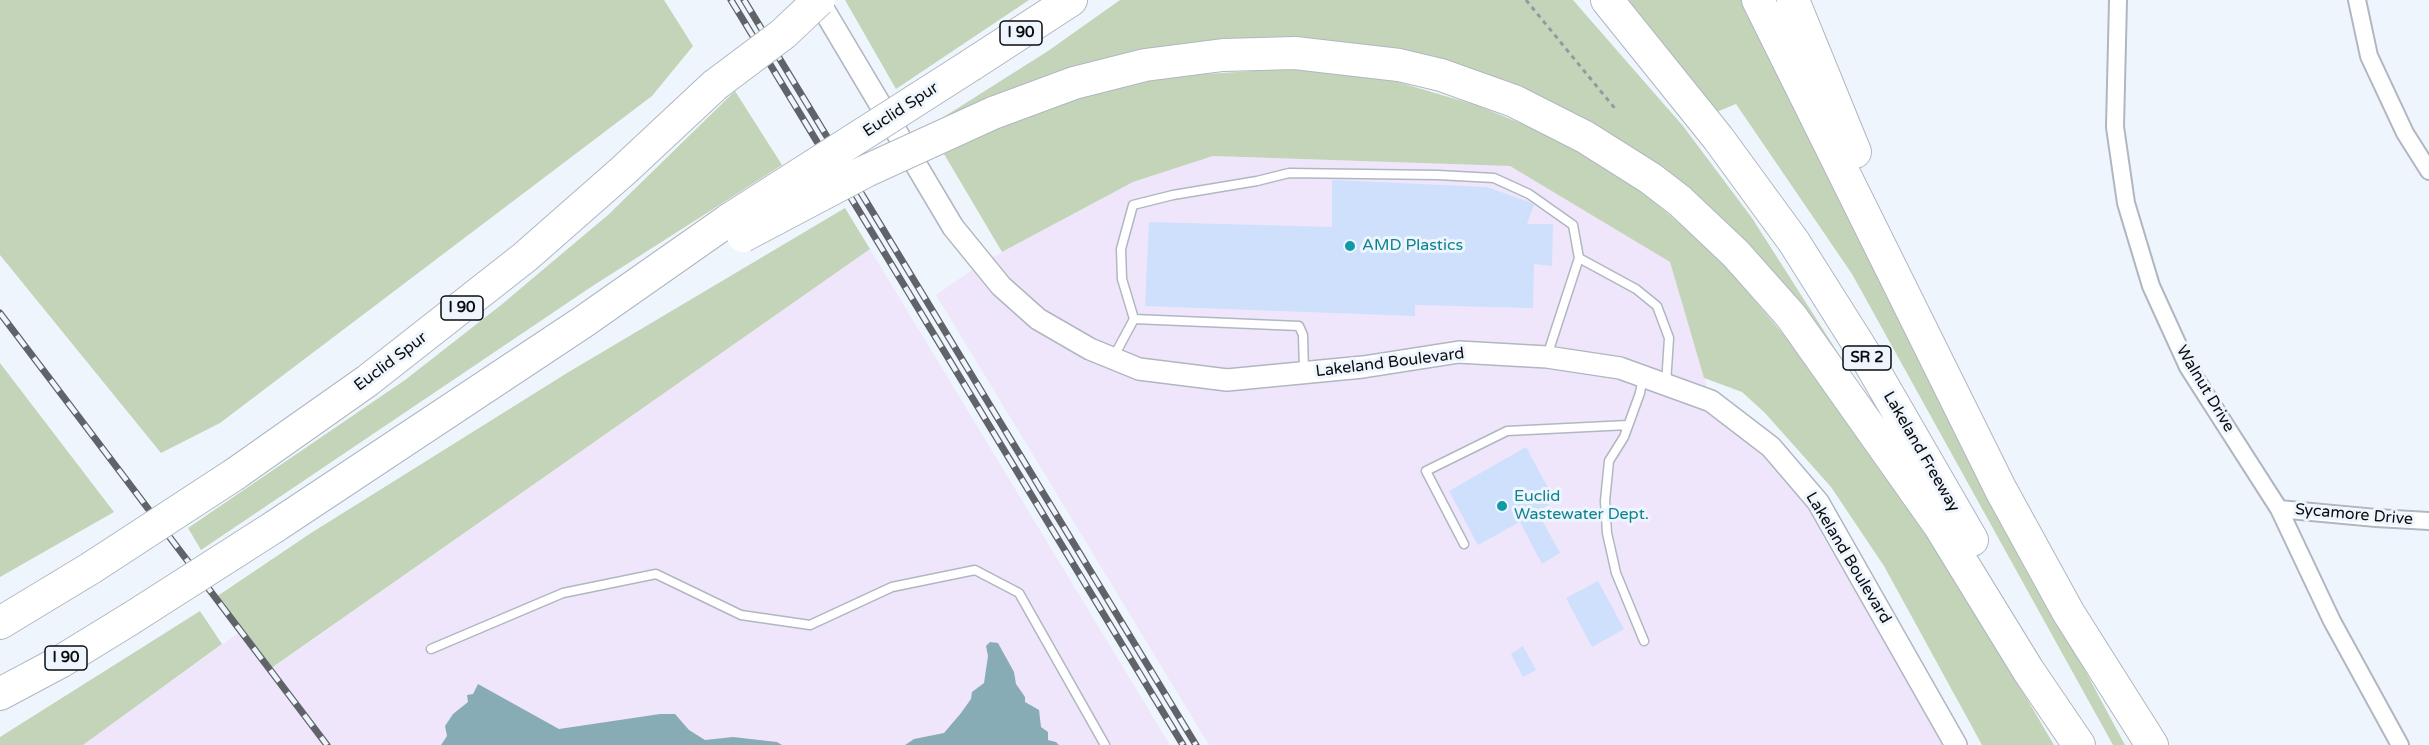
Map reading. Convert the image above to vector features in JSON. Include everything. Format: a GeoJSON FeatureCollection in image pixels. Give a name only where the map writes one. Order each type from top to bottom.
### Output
{"type":"FeatureCollection","features":[{"type":"Feature","properties":{"kind":"highway","name":"Euclid Spur"},"geometry":{"type":"LineString","coordinates":[[0,622],[91,568],[235,474],[367,381],[473,299],[576,213],[674,124],[715,85],[792,0]]}},
{"type":"Feature","properties":{"kind":"highway"},"geometry":{"type":"LineString","coordinates":[[715,85],[783,34],[818,0]]}},
{"type":"Feature","properties":{"kind":"highway","name":"Euclid Spur"},"geometry":{"type":"LineString","coordinates":[[737,227],[971,65],[1071,0]]}},
{"type":"Feature","properties":{"kind":"highway","name":"Lakeland Freeway"},"geometry":{"type":"LineString","coordinates":[[1607,0],[1678,86],[1750,180],[1830,297],[2040,660],[2085,745]]}},
{"type":"Feature","properties":{"kind":"highway"},"geometry":{"type":"LineString","coordinates":[[1758,0],[2001,490],[2067,612],[2153,745]]}},
{"type":"Feature","properties":{"kind":"highway"},"geometry":{"type":"LineString","coordinates":[[1793,0],[1847,135],[1910,273],[1958,372],[2153,745]]}},
{"type":"Feature","properties":{"kind":"highway"},"geometry":{"type":"LineString","coordinates":[[737,227],[993,113],[1074,83],[1145,64],[1223,55],[1295,53],[1399,65],[1441,75],[1514,101],[1585,137],[1650,178],[1680,201],[1736,254],[1791,316],[1939,525],[2028,670],[2079,745]]}},
{"type":"Feature","properties":{"kind":"highway","name":"I 90"},"geometry":{"type":"LineString","coordinates":[[0,694],[60,662],[130,619],[274,527],[583,322],[737,227]]}},
{"type":"Feature","properties":{"kind":"street","name":"Lakeland Boulevard"},"geometry":{"type":"LineString","coordinates":[[818,0],[953,227],[1001,286],[1038,319],[1090,349],[1139,369],[1227,380],[1363,367],[1459,352],[1547,357],[1620,368],[1711,401],[1771,447],[1818,502],[1956,745]]}},
{"type":"Feature","properties":{"kind":"street","name":"Walnut Drive"},"geometry":{"type":"LineString","coordinates":[[2118,0],[2115,127],[2126,203],[2151,286],[2188,367],[2279,508],[2332,621],[2400,745]]}},
{"type":"Feature","properties":{"kind":"street"},"geometry":{"type":"LineString","coordinates":[[2357,0],[2368,56],[2404,133],[2429,171]]}},
{"type":"Feature","properties":{"kind":"street","name":"Sycamore Drive"},"geometry":{"type":"LineString","coordinates":[[2279,508],[2429,521]]}},
{"type":"Feature","properties":{"kind":"lane"},"geometry":{"type":"LineString","coordinates":[[1113,358],[1134,319],[1122,279],[1121,249],[1132,205],[1289,173],[1494,178],[1529,194],[1573,225],[1579,258],[1547,357]]}},
{"type":"Feature","properties":{"kind":"lane"},"geometry":{"type":"LineString","coordinates":[[1579,258],[1636,289],[1657,306],[1669,338],[1666,384]]}},
{"type":"Feature","properties":{"kind":"lane"},"geometry":{"type":"LineString","coordinates":[[1134,319],[1299,326],[1303,335],[1304,373]]}},
{"type":"Feature","properties":{"kind":"lane"},"geometry":{"type":"LineString","coordinates":[[1643,375],[1640,393],[1624,438],[1610,462],[1605,501],[1607,533],[1616,573],[1644,641]]}},
{"type":"Feature","properties":{"kind":"lane"},"geometry":{"type":"LineString","coordinates":[[1464,544],[1426,471],[1507,431],[1628,425]]}},
{"type":"Feature","properties":{"kind":"lane"},"geometry":{"type":"LineString","coordinates":[[431,649],[563,593],[656,574],[741,615],[810,625],[892,587],[975,570],[1019,593],[1105,745]]}},
{"type":"Feature","properties":{"kind":"path"},"geometry":{"type":"LineString","coordinates":[[1526,0],[1617,111]]}},
{"type":"Feature","properties":{"kind":"shaded area"},"geometry":{"type":"Polygon","coordinates":[[[1213,156],[1510,166],[1670,262],[1711,401],[1818,502],[1956,745],[1209,745],[936,295],[982,263],[1133,182],[1213,156]]]}},
{"type":"Feature","properties":{"kind":"shaded area"},"geometry":{"type":"Polygon","coordinates":[[[870,249],[1170,745],[83,745],[241,631],[271,669],[870,249]]]}},
{"type":"Feature","properties":{"kind":"green space"},"geometry":{"type":"Polygon","coordinates":[[[0,0],[664,0],[693,46],[652,96],[220,423],[161,453],[0,255],[0,0]]]}},
{"type":"Feature","properties":{"kind":"green space"},"geometry":{"type":"Polygon","coordinates":[[[845,0],[1029,0],[896,89],[845,0]]]}},
{"type":"Feature","properties":{"kind":"green space"},"geometry":{"type":"Polygon","coordinates":[[[1120,0],[1573,0],[1683,126],[1752,218],[1847,367],[1840,373],[1581,122],[1314,43],[931,125],[1048,51],[1120,0]]]}},
{"type":"Feature","properties":{"kind":"green space"},"geometry":{"type":"Polygon","coordinates":[[[1616,0],[1744,0],[1960,437],[2125,745],[2113,745],[1852,274],[1736,104],[1714,113],[1616,0]]]}},
{"type":"Feature","properties":{"kind":"green space"},"geometry":{"type":"Polygon","coordinates":[[[1299,68],[1367,73],[1476,105],[1537,130],[1629,180],[1717,256],[1828,387],[1973,607],[2054,745],[1982,745],[1884,566],[1831,487],[1765,413],[1742,392],[1704,378],[1670,262],[1510,166],[1213,156],[1133,182],[1002,252],[944,154],[1020,115],[1119,85],[1174,76],[1299,68]]]}},
{"type":"Feature","properties":{"kind":"green space"},"geometry":{"type":"Polygon","coordinates":[[[735,91],[782,165],[591,287],[201,550],[188,528],[405,380],[501,305],[608,215],[735,91]]]}},
{"type":"Feature","properties":{"kind":"green space"},"geometry":{"type":"Polygon","coordinates":[[[845,208],[870,249],[270,669],[216,597],[311,533],[567,373],[845,208]]]}},
{"type":"Feature","properties":{"kind":"green space"},"geometry":{"type":"Polygon","coordinates":[[[0,363],[114,512],[0,577],[0,363]]]}},
{"type":"Feature","properties":{"kind":"green space"},"geometry":{"type":"Polygon","coordinates":[[[200,611],[222,644],[83,745],[0,745],[0,737],[200,611]]]}},
{"type":"Feature","properties":{"kind":"water"},"geometry":{"type":"Polygon","coordinates":[[[990,642],[998,643],[1014,672],[1016,684],[1025,697],[1025,702],[1039,710],[1041,727],[1048,732],[1048,740],[1059,745],[905,745],[914,739],[944,733],[961,713],[971,699],[972,692],[984,683],[988,656],[986,646],[990,642]]]}},
{"type":"Feature","properties":{"kind":"water"},"geometry":{"type":"Polygon","coordinates":[[[478,684],[559,729],[660,714],[675,714],[689,730],[705,740],[733,737],[777,742],[782,745],[441,745],[447,736],[445,726],[453,714],[468,702],[467,695],[473,694],[478,684]]]}},
{"type":"Feature","properties":{"kind":"building","name":"AMD Plastics"},"geometry":{"type":"Polygon","coordinates":[[[1332,180],[1487,187],[1534,205],[1527,224],[1553,224],[1552,266],[1534,264],[1533,308],[1415,305],[1415,316],[1145,306],[1149,222],[1332,227],[1332,180]]]}},
{"type":"Feature","properties":{"kind":"building","name":"Euclid Wastewater Dept."},"geometry":{"type":"Polygon","coordinates":[[[1526,447],[1555,501],[1537,511],[1560,553],[1542,564],[1520,522],[1478,545],[1449,491],[1526,447]]]}},
{"type":"Feature","properties":{"kind":"building"},"geometry":{"type":"Polygon","coordinates":[[[1598,581],[1624,629],[1592,647],[1566,598],[1598,581]]]}},
{"type":"Feature","properties":{"kind":"building"},"geometry":{"type":"Polygon","coordinates":[[[1523,646],[1536,670],[1523,677],[1511,654],[1523,646]]]}},
{"type":"Feature","properties":{"kind":"railway"},"geometry":{"type":"LineString","coordinates":[[731,0],[1183,745]]}},
{"type":"Feature","properties":{"kind":"railway"},"geometry":{"type":"LineString","coordinates":[[744,0],[1196,745]]}},
{"type":"Feature","properties":{"kind":"railway"},"geometry":{"type":"LineString","coordinates":[[0,313],[327,745]]}},
{"type":"Feature","properties":{"kind":"place","name":"AMD Plastics"},"geometry":{"type":"Point","coordinates":[1350,246]}},
{"type":"Feature","properties":{"kind":"place","name":"Euclid Wastewater Dept."},"geometry":{"type":"Point","coordinates":[1502,506]}}]}
